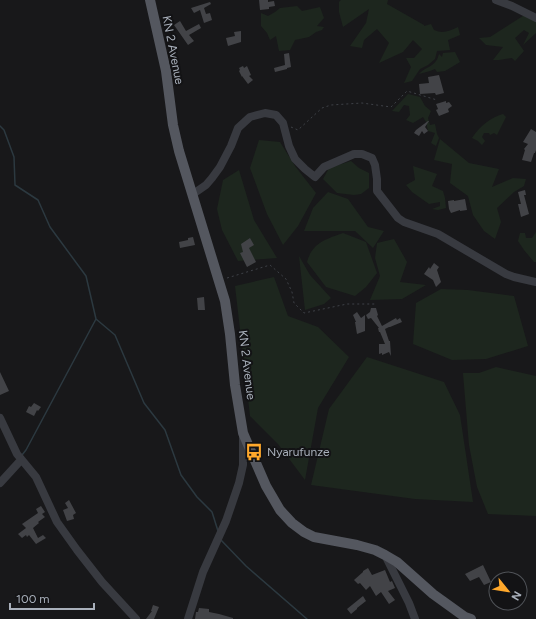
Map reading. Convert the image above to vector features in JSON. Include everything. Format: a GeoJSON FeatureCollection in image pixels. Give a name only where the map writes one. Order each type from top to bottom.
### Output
{"type":"FeatureCollection","features":[{"type":"Feature","properties":{"kind":"main road","name":"KN 2 Avenue"},"geometry":{"type":"LineString","coordinates":[[150,0],[166,71],[173,125],[179,151],[225,301],[235,385],[243,433],[266,486],[280,510],[292,523],[304,532],[314,537],[357,545],[375,550],[385,555],[397,562],[433,594],[465,617],[471,619]]}},
{"type":"Feature","properties":{"kind":"street"},"geometry":{"type":"LineString","coordinates":[[496,0],[536,18]]}},
{"type":"Feature","properties":{"kind":"street"},"geometry":{"type":"LineString","coordinates":[[193,194],[206,185],[220,167],[238,128],[250,117],[265,113],[276,115],[283,123],[289,146],[295,159],[315,177],[324,167],[354,154],[362,154],[372,158],[375,164],[377,191],[398,218],[411,225],[438,234],[506,274],[536,282]]}},
{"type":"Feature","properties":{"kind":"street"},"geometry":{"type":"LineString","coordinates":[[0,418],[17,454],[36,477],[57,522],[102,582],[136,619]]}},
{"type":"Feature","properties":{"kind":"street"},"geometry":{"type":"LineString","coordinates":[[188,619],[203,572],[226,521],[239,483],[243,465],[243,433]]}},
{"type":"Feature","properties":{"kind":"street"},"geometry":{"type":"LineString","coordinates":[[0,483],[21,460]]}},
{"type":"Feature","properties":{"kind":"street"},"geometry":{"type":"LineString","coordinates":[[385,555],[409,603],[415,619]]}},
{"type":"Feature","properties":{"kind":"path"},"geometry":{"type":"LineString","coordinates":[[283,123],[298,130],[322,108],[331,105],[362,103],[391,107],[407,91],[437,100]]}},
{"type":"Feature","properties":{"kind":"path"},"geometry":{"type":"LineString","coordinates":[[219,281],[270,265],[286,279],[292,292],[294,303],[304,313],[347,304],[377,304]]}},
{"type":"Feature","properties":{"kind":"shaded area"},"geometry":{"type":"Polygon","coordinates":[[[341,0],[388,0],[387,4],[424,26],[431,24],[434,30],[440,32],[449,31],[458,27],[460,35],[448,40],[450,50],[437,51],[435,59],[420,69],[412,81],[404,83],[411,67],[406,58],[414,58],[422,49],[413,40],[403,52],[379,63],[389,43],[377,29],[364,40],[362,48],[350,46],[366,23],[369,9],[343,27],[339,12],[339,2],[341,0]]]}},
{"type":"Feature","properties":{"kind":"shaded area"},"geometry":{"type":"Polygon","coordinates":[[[297,6],[302,11],[320,7],[324,18],[317,26],[324,27],[322,30],[309,37],[295,40],[290,50],[279,51],[276,36],[270,40],[267,33],[261,26],[261,13],[268,16],[280,8],[297,6]]]}},
{"type":"Feature","properties":{"kind":"shaded area"},"geometry":{"type":"Polygon","coordinates":[[[526,14],[536,18],[536,33],[523,45],[529,33],[524,30],[515,38],[524,51],[515,61],[512,58],[493,60],[503,47],[486,45],[479,38],[490,37],[526,14]]]}},
{"type":"Feature","properties":{"kind":"shaded area"},"geometry":{"type":"Polygon","coordinates":[[[455,52],[460,62],[445,71],[437,72],[435,69],[419,74],[434,63],[439,54],[442,57],[443,53],[455,52]]]}},
{"type":"Feature","properties":{"kind":"shaded area"},"geometry":{"type":"Polygon","coordinates":[[[408,94],[420,97],[425,106],[431,111],[428,118],[430,125],[435,124],[439,138],[436,146],[431,143],[435,133],[428,131],[423,117],[413,123],[406,120],[410,115],[409,106],[404,105],[399,112],[392,111],[408,94]]]}},
{"type":"Feature","properties":{"kind":"shaded area"},"geometry":{"type":"Polygon","coordinates":[[[503,114],[506,117],[497,135],[494,133],[490,135],[489,133],[484,133],[482,137],[485,141],[482,145],[472,138],[486,123],[494,117],[503,114]]]}},
{"type":"Feature","properties":{"kind":"shaded area"},"geometry":{"type":"Polygon","coordinates":[[[440,139],[469,163],[499,169],[492,187],[513,178],[526,179],[524,186],[514,192],[497,208],[501,222],[495,239],[484,231],[473,215],[468,196],[450,183],[452,164],[434,160],[440,139]]]}},
{"type":"Feature","properties":{"kind":"shaded area"},"geometry":{"type":"Polygon","coordinates":[[[259,140],[280,142],[295,166],[316,193],[298,226],[283,245],[267,214],[250,168],[259,140]]]}},
{"type":"Feature","properties":{"kind":"shaded area"},"geometry":{"type":"Polygon","coordinates":[[[351,161],[359,168],[369,173],[369,188],[361,194],[354,195],[337,193],[323,179],[329,168],[351,161]]]}},
{"type":"Feature","properties":{"kind":"shaded area"},"geometry":{"type":"Polygon","coordinates":[[[413,166],[437,174],[432,186],[443,191],[446,208],[438,210],[432,209],[440,206],[440,202],[429,204],[412,192],[406,185],[415,180],[413,166]]]}},
{"type":"Feature","properties":{"kind":"shaded area"},"geometry":{"type":"Polygon","coordinates":[[[239,170],[254,220],[277,258],[238,261],[222,230],[217,209],[223,180],[239,170]]]}},
{"type":"Feature","properties":{"kind":"shaded area"},"geometry":{"type":"Polygon","coordinates":[[[328,192],[348,199],[368,227],[384,231],[373,248],[355,231],[304,231],[313,208],[328,192]]]}},
{"type":"Feature","properties":{"kind":"shaded area"},"geometry":{"type":"Polygon","coordinates":[[[536,232],[536,262],[534,262],[518,241],[520,233],[525,233],[526,238],[532,238],[536,232]]]}},
{"type":"Feature","properties":{"kind":"shaded area"},"geometry":{"type":"Polygon","coordinates":[[[343,233],[366,242],[377,273],[366,287],[355,296],[326,287],[307,262],[312,250],[316,246],[325,240],[343,233]]]}},
{"type":"Feature","properties":{"kind":"shaded area"},"geometry":{"type":"Polygon","coordinates":[[[394,239],[407,262],[400,282],[426,285],[402,299],[370,300],[380,276],[375,258],[377,243],[394,239]]]}},
{"type":"Feature","properties":{"kind":"shaded area"},"geometry":{"type":"Polygon","coordinates":[[[299,256],[310,275],[331,298],[324,304],[305,310],[299,256]]]}},
{"type":"Feature","properties":{"kind":"shaded area"},"geometry":{"type":"Polygon","coordinates":[[[274,277],[288,316],[318,327],[349,357],[318,408],[305,480],[278,444],[250,416],[235,286],[274,277]]]}},
{"type":"Feature","properties":{"kind":"shaded area"},"geometry":{"type":"Polygon","coordinates":[[[441,289],[468,290],[514,296],[528,346],[486,359],[452,360],[413,344],[416,303],[441,289]]]}},
{"type":"Feature","properties":{"kind":"shaded area"},"geometry":{"type":"Polygon","coordinates":[[[367,357],[444,382],[460,415],[473,502],[415,499],[311,485],[329,409],[367,357]]]}},
{"type":"Feature","properties":{"kind":"shaded area"},"geometry":{"type":"Polygon","coordinates":[[[496,367],[536,376],[536,516],[488,514],[477,487],[469,445],[463,373],[479,373],[496,367]]]}},
{"type":"Feature","properties":{"kind":"building"},"geometry":{"type":"Polygon","coordinates":[[[259,0],[268,0],[268,2],[274,1],[275,6],[269,7],[269,9],[260,10],[259,0]]]}},
{"type":"Feature","properties":{"kind":"building"},"geometry":{"type":"Polygon","coordinates":[[[210,2],[211,4],[204,8],[206,14],[210,13],[212,20],[204,23],[200,10],[194,13],[191,8],[210,2]]]}},
{"type":"Feature","properties":{"kind":"building"},"geometry":{"type":"Polygon","coordinates":[[[180,21],[186,31],[199,24],[201,28],[189,35],[194,41],[188,45],[174,25],[180,21]]]}},
{"type":"Feature","properties":{"kind":"building"},"geometry":{"type":"Polygon","coordinates":[[[241,31],[241,42],[228,46],[226,38],[235,36],[234,32],[241,31]]]}},
{"type":"Feature","properties":{"kind":"building"},"geometry":{"type":"Polygon","coordinates":[[[289,53],[291,67],[275,72],[274,68],[285,65],[284,54],[289,53]]]}},
{"type":"Feature","properties":{"kind":"building"},"geometry":{"type":"Polygon","coordinates":[[[243,66],[244,68],[247,66],[251,75],[249,76],[253,80],[248,84],[239,71],[239,68],[243,66]]]}},
{"type":"Feature","properties":{"kind":"building"},"geometry":{"type":"Polygon","coordinates":[[[439,75],[444,93],[436,95],[435,93],[420,94],[419,84],[429,83],[428,77],[439,75]]]}},
{"type":"Feature","properties":{"kind":"building"},"geometry":{"type":"Polygon","coordinates":[[[446,101],[446,103],[449,102],[452,106],[448,109],[449,112],[439,116],[436,110],[438,109],[436,104],[446,101]]]}},
{"type":"Feature","properties":{"kind":"building"},"geometry":{"type":"Polygon","coordinates":[[[428,121],[425,127],[428,131],[424,134],[422,131],[419,136],[414,133],[416,130],[428,121]]]}},
{"type":"Feature","properties":{"kind":"building"},"geometry":{"type":"Polygon","coordinates":[[[531,129],[536,132],[536,150],[531,162],[522,160],[524,149],[528,144],[523,142],[531,129]]]}},
{"type":"Feature","properties":{"kind":"building"},"geometry":{"type":"Polygon","coordinates":[[[525,190],[526,195],[524,195],[529,214],[521,217],[518,204],[521,204],[518,192],[525,190]]]}},
{"type":"Feature","properties":{"kind":"building"},"geometry":{"type":"Polygon","coordinates":[[[465,199],[467,210],[460,210],[451,213],[448,201],[465,199]]]}},
{"type":"Feature","properties":{"kind":"building"},"geometry":{"type":"Polygon","coordinates":[[[193,237],[195,245],[180,248],[179,242],[193,237]]]}},
{"type":"Feature","properties":{"kind":"building"},"geometry":{"type":"Polygon","coordinates":[[[250,238],[254,245],[249,248],[256,262],[247,267],[240,253],[243,252],[241,244],[250,238]]]}},
{"type":"Feature","properties":{"kind":"building"},"geometry":{"type":"Polygon","coordinates":[[[434,263],[439,267],[437,270],[441,282],[436,287],[433,280],[424,274],[434,263]]]}},
{"type":"Feature","properties":{"kind":"building"},"geometry":{"type":"Polygon","coordinates":[[[204,297],[205,310],[198,310],[197,298],[204,297]]]}},
{"type":"Feature","properties":{"kind":"building"},"geometry":{"type":"Polygon","coordinates":[[[371,308],[376,308],[377,316],[382,326],[396,318],[397,320],[400,318],[402,322],[385,329],[390,341],[391,356],[389,352],[382,355],[382,353],[379,354],[379,344],[385,344],[379,332],[379,328],[371,318],[368,319],[366,315],[370,312],[371,308]]]}},
{"type":"Feature","properties":{"kind":"building"},"geometry":{"type":"Polygon","coordinates":[[[357,312],[361,318],[365,315],[365,331],[357,334],[356,322],[353,315],[357,312]]]}},
{"type":"Feature","properties":{"kind":"building"},"geometry":{"type":"Polygon","coordinates":[[[0,372],[9,391],[0,395],[0,372]]]}},
{"type":"Feature","properties":{"kind":"building"},"geometry":{"type":"Polygon","coordinates":[[[34,403],[41,407],[38,411],[37,410],[34,416],[26,412],[29,406],[31,407],[34,403]]]}},
{"type":"Feature","properties":{"kind":"building"},"geometry":{"type":"Polygon","coordinates":[[[69,500],[76,513],[73,515],[74,519],[67,521],[63,510],[68,508],[65,503],[69,500]]]}},
{"type":"Feature","properties":{"kind":"building"},"geometry":{"type":"Polygon","coordinates":[[[41,506],[45,512],[42,514],[45,517],[33,528],[38,538],[43,535],[46,538],[36,544],[29,535],[22,538],[18,534],[26,528],[22,524],[38,513],[36,509],[41,506]]]}},
{"type":"Feature","properties":{"kind":"building"},"geometry":{"type":"Polygon","coordinates":[[[483,565],[488,576],[488,583],[484,585],[479,577],[470,581],[465,574],[483,565]]]}},
{"type":"Feature","properties":{"kind":"building"},"geometry":{"type":"Polygon","coordinates":[[[368,568],[372,575],[385,570],[390,582],[392,581],[395,588],[388,591],[395,600],[389,604],[381,592],[376,596],[370,586],[366,590],[360,583],[358,584],[354,580],[368,568]]]}},
{"type":"Feature","properties":{"kind":"building"},"geometry":{"type":"Polygon","coordinates":[[[363,596],[366,601],[351,614],[347,609],[363,596]]]}},
{"type":"Feature","properties":{"kind":"building"},"geometry":{"type":"Polygon","coordinates":[[[153,605],[159,607],[154,619],[146,619],[152,611],[153,605]]]}},
{"type":"Feature","properties":{"kind":"building"},"geometry":{"type":"Polygon","coordinates":[[[199,608],[209,609],[209,612],[233,619],[195,619],[196,612],[198,612],[199,608]]]}},
{"type":"Feature","properties":{"kind":"waterway"},"geometry":{"type":"LineString","coordinates":[[0,126],[4,130],[14,157],[15,185],[38,200],[50,227],[86,276],[96,319],[22,455]]}},
{"type":"Feature","properties":{"kind":"waterway"},"geometry":{"type":"LineString","coordinates":[[96,319],[115,335],[144,403],[165,430],[181,475],[197,497],[212,512],[218,531]]}},
{"type":"Feature","properties":{"kind":"waterway"},"geometry":{"type":"LineString","coordinates":[[220,539],[246,566],[307,619]]}},
{"type":"Feature","properties":{"kind":"place","name":"Nyarufunze"},"geometry":{"type":"Point","coordinates":[254,452]}}]}
